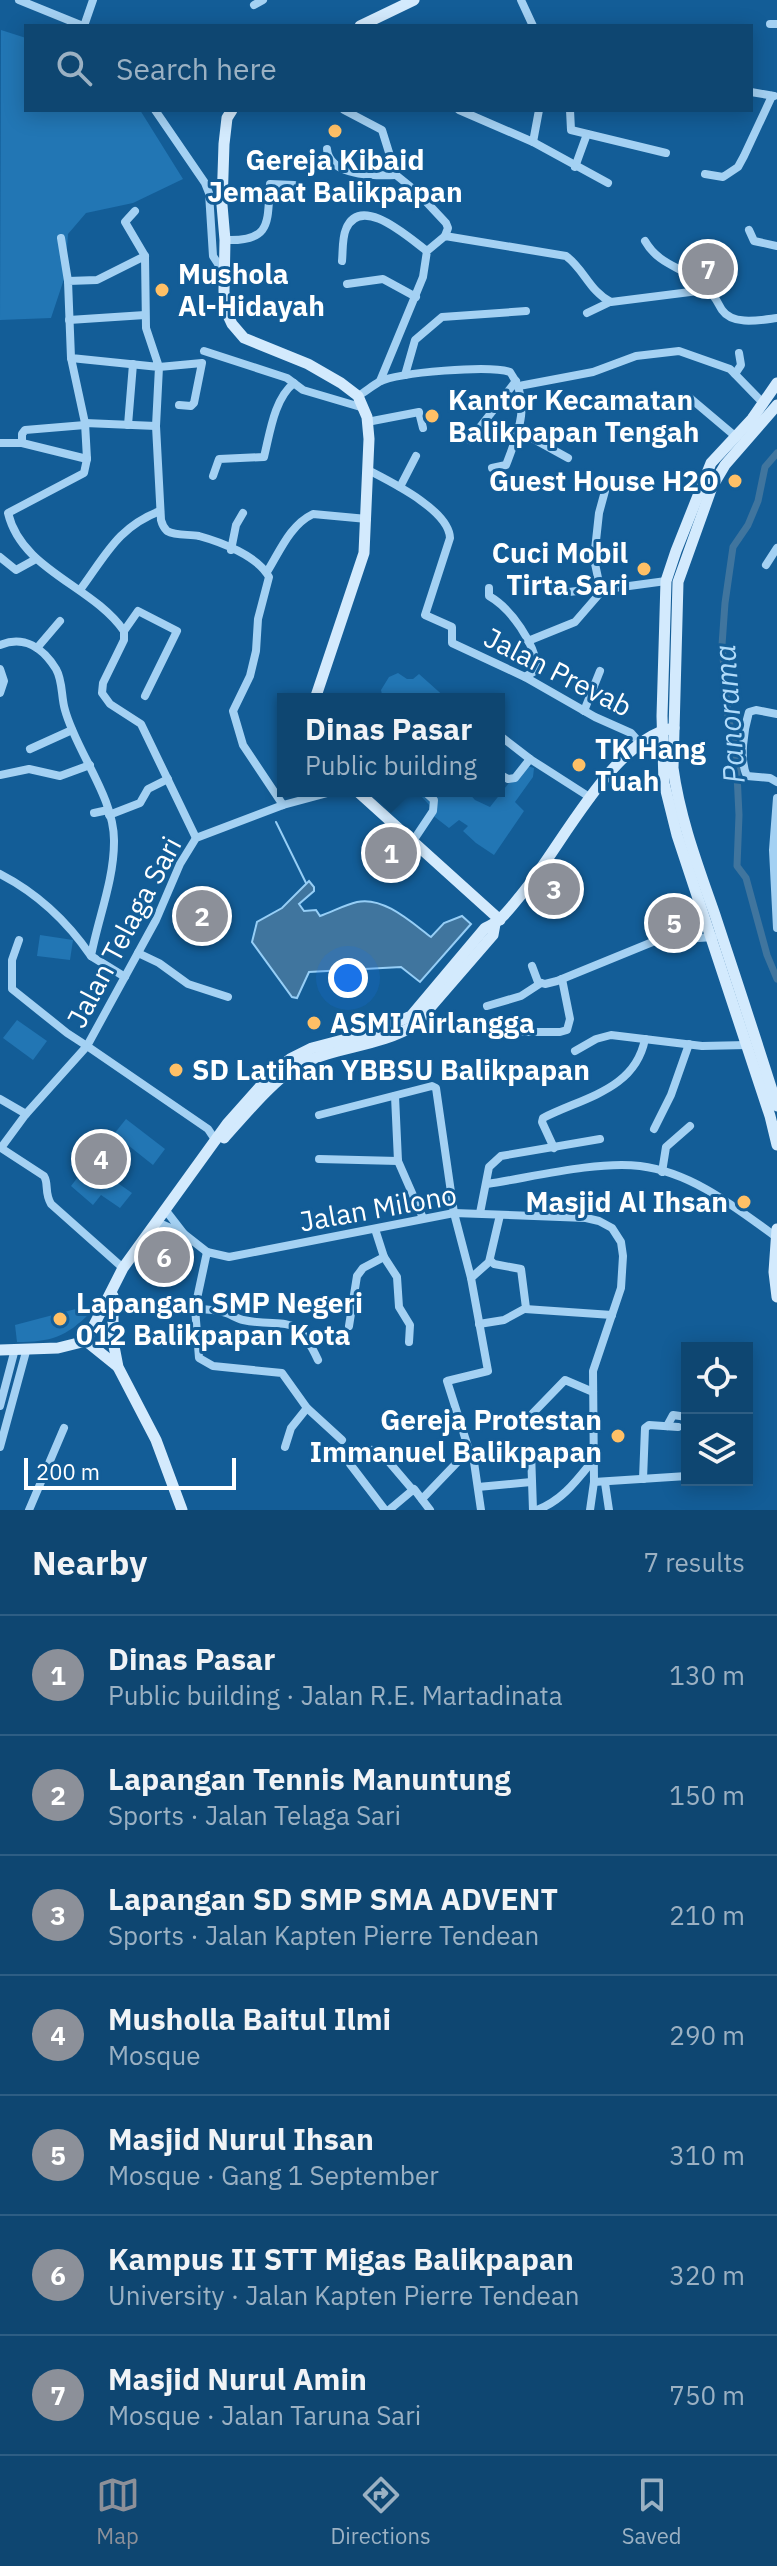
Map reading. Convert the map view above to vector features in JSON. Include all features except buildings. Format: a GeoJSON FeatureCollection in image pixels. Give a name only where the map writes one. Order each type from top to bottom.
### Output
{"type":"FeatureCollection","features":[{"type":"Feature","properties":{"kind":"street"},"geometry":{"type":"LineString","coordinates":[[19,0],[79,24]]}},
{"type":"Feature","properties":{"kind":"street"},"geometry":{"type":"LineString","coordinates":[[85,24],[93,0]]}},
{"type":"Feature","properties":{"kind":"street"},"geometry":{"type":"LineString","coordinates":[[254,5],[263,0]]}},
{"type":"Feature","properties":{"kind":"street"},"geometry":{"type":"LineString","coordinates":[[366,24],[414,0]]}},
{"type":"Feature","properties":{"kind":"street"},"geometry":{"type":"LineString","coordinates":[[521,0],[532,24]]}},
{"type":"Feature","properties":{"kind":"street"},"geometry":{"type":"LineString","coordinates":[[705,174],[723,177],[738,167],[774,96],[753,92]]}},
{"type":"Feature","properties":{"kind":"street"},"geometry":{"type":"LineString","coordinates":[[156,112],[205,183],[209,193],[213,256],[224,274]]}},
{"type":"Feature","properties":{"kind":"street"},"geometry":{"type":"LineString","coordinates":[[231,112],[227,118],[224,144],[222,205],[225,309],[244,338],[308,364],[361,402],[367,422],[367,519],[359,573],[317,693]]}},
{"type":"Feature","properties":{"kind":"street"},"geometry":{"type":"LineString","coordinates":[[348,112],[382,130],[396,175],[417,192],[448,228],[445,236],[427,251],[416,297],[380,381],[361,402]]}},
{"type":"Feature","properties":{"kind":"street"},"geometry":{"type":"LineString","coordinates":[[464,112],[533,142],[608,183]]}},
{"type":"Feature","properties":{"kind":"street"},"geometry":{"type":"LineString","coordinates":[[533,142],[539,112]]}},
{"type":"Feature","properties":{"kind":"street"},"geometry":{"type":"LineString","coordinates":[[570,112],[571,130],[666,153]]}},
{"type":"Feature","properties":{"kind":"street"},"geometry":{"type":"LineString","coordinates":[[575,167],[587,134]]}},
{"type":"Feature","properties":{"kind":"street"},"geometry":{"type":"LineString","coordinates":[[327,149],[334,165],[368,176],[396,175]]}},
{"type":"Feature","properties":{"kind":"street"},"geometry":{"type":"LineString","coordinates":[[225,240],[241,241],[262,233],[268,223],[270,184],[294,185]]}},
{"type":"Feature","properties":{"kind":"street"},"geometry":{"type":"LineString","coordinates":[[135,211],[126,219],[126,224],[145,256],[146,328],[159,367],[156,426],[161,520],[168,531],[198,536],[250,558],[267,572]]}},
{"type":"Feature","properties":{"kind":"street"},"geometry":{"type":"LineString","coordinates":[[342,261],[346,227],[353,220],[368,215],[380,218],[427,251]]}},
{"type":"Feature","properties":{"kind":"street"},"geometry":{"type":"LineString","coordinates":[[749,230],[755,242],[777,246]]}},
{"type":"Feature","properties":{"kind":"street"},"geometry":{"type":"LineString","coordinates":[[445,236],[566,256],[581,270],[597,293],[611,302]]}},
{"type":"Feature","properties":{"kind":"street"},"geometry":{"type":"LineString","coordinates":[[8,513],[84,473],[87,459],[85,424],[71,358],[68,281],[61,238]]}},
{"type":"Feature","properties":{"kind":"street"},"geometry":{"type":"LineString","coordinates":[[645,241],[658,259],[692,276],[712,293],[730,318],[764,322],[777,318]]}},
{"type":"Feature","properties":{"kind":"street"},"geometry":{"type":"LineString","coordinates":[[68,281],[97,280],[145,256]]}},
{"type":"Feature","properties":{"kind":"street"},"geometry":{"type":"LineString","coordinates":[[347,284],[384,280],[416,297]]}},
{"type":"Feature","properties":{"kind":"street"},"geometry":{"type":"LineString","coordinates":[[587,313],[611,302],[706,290]]}},
{"type":"Feature","properties":{"kind":"street"},"geometry":{"type":"LineString","coordinates":[[405,375],[415,340],[442,317],[526,311]]}},
{"type":"Feature","properties":{"kind":"street"},"geometry":{"type":"LineString","coordinates":[[69,320],[145,315]]}},
{"type":"Feature","properties":{"kind":"street"},"geometry":{"type":"LineString","coordinates":[[179,405],[191,406],[194,403],[203,346],[294,383],[303,390],[361,402]]}},
{"type":"Feature","properties":{"kind":"street"},"geometry":{"type":"LineString","coordinates":[[470,440],[518,384],[593,372],[636,356],[678,351],[728,368],[771,404]]}},
{"type":"Feature","properties":{"kind":"street"},"geometry":{"type":"LineString","coordinates":[[735,374],[741,365],[739,353]]}},
{"type":"Feature","properties":{"kind":"street"},"geometry":{"type":"LineString","coordinates":[[71,358],[159,367],[202,363]]}},
{"type":"Feature","properties":{"kind":"street"},"geometry":{"type":"LineString","coordinates":[[128,425],[133,364]]}},
{"type":"Feature","properties":{"kind":"street"},"geometry":{"type":"LineString","coordinates":[[380,381],[405,375],[510,372],[518,384],[523,404],[519,431],[506,465],[492,468]]}},
{"type":"Feature","properties":{"kind":"street"},"geometry":{"type":"LineString","coordinates":[[213,476],[219,459],[263,458],[280,403],[287,388],[294,383]]}},
{"type":"Feature","properties":{"kind":"street"},"geometry":{"type":"LineString","coordinates":[[777,383],[771,404],[712,487],[681,570],[668,715],[662,728],[664,783],[677,835],[777,1145]]}},
{"type":"Feature","properties":{"kind":"street"},"geometry":{"type":"LineString","coordinates":[[690,398],[735,436]]}},
{"type":"Feature","properties":{"kind":"street"},"geometry":{"type":"LineString","coordinates":[[668,715],[666,581],[711,463],[735,436],[771,404]]}},
{"type":"Feature","properties":{"kind":"street"},"geometry":{"type":"LineString","coordinates":[[367,422],[419,412],[423,428]]}},
{"type":"Feature","properties":{"kind":"street"},"geometry":{"type":"LineString","coordinates":[[22,443],[25,430],[85,424],[156,426]]}},
{"type":"Feature","properties":{"kind":"street"},"geometry":{"type":"LineString","coordinates":[[519,431],[568,458]]}},
{"type":"Feature","properties":{"kind":"street"},"geometry":{"type":"LineString","coordinates":[[0,443],[22,443],[87,459]]}},
{"type":"Feature","properties":{"kind":"street"},"geometry":{"type":"LineString","coordinates":[[400,487],[416,456]]}},
{"type":"Feature","properties":{"kind":"street","name":"Jalan Prevab"},"geometry":{"type":"LineString","coordinates":[[368,470],[430,508],[450,534],[425,611],[429,618],[452,627],[452,643],[525,677],[584,711],[631,733],[639,742]]}},
{"type":"Feature","properties":{"kind":"street"},"geometry":{"type":"LineString","coordinates":[[601,590],[594,559],[599,513],[605,491]]}},
{"type":"Feature","properties":{"kind":"street"},"geometry":{"type":"LineString","coordinates":[[0,504],[8,513],[16,535],[36,559],[80,590],[124,631]]}},
{"type":"Feature","properties":{"kind":"street"},"geometry":{"type":"LineString","coordinates":[[80,590],[123,531],[139,519],[160,511]]}},
{"type":"Feature","properties":{"kind":"street"},"geometry":{"type":"LineString","coordinates":[[231,550],[236,525],[243,513]]}},
{"type":"Feature","properties":{"kind":"street"},"geometry":{"type":"LineString","coordinates":[[277,796],[243,745],[233,711],[250,676],[256,651],[258,619],[269,584],[267,572],[290,533],[309,516],[367,519]]}},
{"type":"Feature","properties":{"kind":"street"},"geometry":{"type":"LineString","coordinates":[[766,565],[777,548]]}},
{"type":"Feature","properties":{"kind":"street"},"geometry":{"type":"LineString","coordinates":[[0,557],[16,570],[36,559]]}},
{"type":"Feature","properties":{"kind":"street"},"geometry":{"type":"LineString","coordinates":[[554,587],[569,592],[666,581]]}},
{"type":"Feature","properties":{"kind":"street"},"geometry":{"type":"LineString","coordinates":[[489,588],[489,596],[522,629],[528,641],[538,669],[525,677]]}},
{"type":"Feature","properties":{"kind":"street"},"geometry":{"type":"LineString","coordinates":[[528,641],[575,622],[601,590]]}},
{"type":"Feature","properties":{"kind":"street"},"geometry":{"type":"LineString","coordinates":[[145,696],[177,631],[138,611],[124,631],[124,640],[103,683],[102,693],[110,704],[141,724],[196,838]]}},
{"type":"Feature","properties":{"kind":"street"},"geometry":{"type":"LineString","coordinates":[[37,648],[60,621]]}},
{"type":"Feature","properties":{"kind":"street"},"geometry":{"type":"LineString","coordinates":[[0,645],[24,641],[37,648],[57,671],[72,730],[90,765],[108,812],[115,840],[91,956]]}},
{"type":"Feature","properties":{"kind":"street"},"geometry":{"type":"LineString","coordinates":[[0,669],[4,681],[0,693]]}},
{"type":"Feature","properties":{"kind":"street"},"geometry":{"type":"LineString","coordinates":[[584,711],[600,671]]}},
{"type":"Feature","properties":{"kind":"street"},"geometry":{"type":"LineString","coordinates":[[777,714],[756,710],[749,712],[743,767],[747,776],[777,781]]}},
{"type":"Feature","properties":{"kind":"street"},"geometry":{"type":"LineString","coordinates":[[0,1350],[58,1348],[86,1341],[123,1268],[223,1140],[280,1078],[296,1066],[318,1057],[398,1035],[415,1025],[493,935],[498,922],[536,877],[616,764],[639,742],[662,728]]}},
{"type":"Feature","properties":{"kind":"street"},"geometry":{"type":"LineString","coordinates":[[662,728],[677,794],[777,1106]]}},
{"type":"Feature","properties":{"kind":"street"},"geometry":{"type":"LineString","coordinates":[[30,749],[72,730]]}},
{"type":"Feature","properties":{"kind":"street"},"geometry":{"type":"LineString","coordinates":[[505,740],[591,798]]}},
{"type":"Feature","properties":{"kind":"street"},"geometry":{"type":"LineString","coordinates":[[505,777],[515,778],[530,759]]}},
{"type":"Feature","properties":{"kind":"street"},"geometry":{"type":"LineString","coordinates":[[0,775],[29,769],[60,776],[90,765]]}},
{"type":"Feature","properties":{"kind":"street"},"geometry":{"type":"LineString","coordinates":[[94,813],[140,803],[148,789],[168,779]]}},
{"type":"Feature","properties":{"kind":"street"},"geometry":{"type":"LineString","coordinates":[[278,797],[283,805]]}},
{"type":"Feature","properties":{"kind":"street","name":"Jalan Telaga Sari"},"geometry":{"type":"LineString","coordinates":[[219,1136],[87,1046],[196,838],[313,797]]}},
{"type":"Feature","properties":{"kind":"street"},"geometry":{"type":"LineString","coordinates":[[364,797],[498,922]]}},
{"type":"Feature","properties":{"kind":"street"},"geometry":{"type":"LineString","coordinates":[[413,841],[434,809],[434,800],[431,797]]}},
{"type":"Feature","properties":{"kind":"street"},"geometry":{"type":"LineString","coordinates":[[777,798],[773,850],[777,928]]}},
{"type":"Feature","properties":{"kind":"street"},"geometry":{"type":"LineString","coordinates":[[0,874],[37,896],[77,936],[91,956],[125,977]]}},
{"type":"Feature","properties":{"kind":"street"},"geometry":{"type":"LineString","coordinates":[[182,1510],[156,1440],[118,1367],[113,1341],[113,1290],[219,1136],[273,1072],[312,1048],[373,1032],[411,1016],[485,928],[498,922]]}},
{"type":"Feature","properties":{"kind":"street"},"geometry":{"type":"LineString","coordinates":[[487,1006],[521,996],[541,983],[562,979],[655,941],[722,936]]}},
{"type":"Feature","properties":{"kind":"street"},"geometry":{"type":"LineString","coordinates":[[19,940],[12,960],[12,989],[87,1046],[26,1114],[1,1148],[44,1176],[47,1182],[45,1193],[51,1204],[123,1268]]}},
{"type":"Feature","properties":{"kind":"street"},"geometry":{"type":"LineString","coordinates":[[138,953],[159,963],[188,984],[228,997]]}},
{"type":"Feature","properties":{"kind":"street"},"geometry":{"type":"LineString","coordinates":[[532,966],[541,983]]}},
{"type":"Feature","properties":{"kind":"street"},"geometry":{"type":"LineString","coordinates":[[502,1032],[567,1030],[570,1019],[562,979]]}},
{"type":"Feature","properties":{"kind":"street"},"geometry":{"type":"LineString","coordinates":[[575,1051],[596,1039],[611,1035],[702,1046],[747,1045]]}},
{"type":"Feature","properties":{"kind":"street"},"geometry":{"type":"LineString","coordinates":[[554,1148],[542,1122],[544,1116],[626,1078],[639,1062],[645,1039]]}},
{"type":"Feature","properties":{"kind":"street"},"geometry":{"type":"LineString","coordinates":[[654,1129],[671,1095],[689,1044]]}},
{"type":"Feature","properties":{"kind":"street"},"geometry":{"type":"LineString","coordinates":[[762,1053],[777,1050]]}},
{"type":"Feature","properties":{"kind":"street"},"geometry":{"type":"LineString","coordinates":[[319,1115],[432,1086],[437,1090],[454,1213],[471,1278],[487,1372],[447,1381],[468,1452],[474,1461],[481,1510]]}},
{"type":"Feature","properties":{"kind":"street"},"geometry":{"type":"LineString","coordinates":[[395,1096],[398,1161],[423,1218]]}},
{"type":"Feature","properties":{"kind":"street"},"geometry":{"type":"LineString","coordinates":[[0,1099],[26,1114]]}},
{"type":"Feature","properties":{"kind":"street"},"geometry":{"type":"LineString","coordinates":[[662,1172],[666,1147],[690,1126]]}},
{"type":"Feature","properties":{"kind":"street"},"geometry":{"type":"LineString","coordinates":[[480,1213],[489,1167],[501,1156],[600,1139]]}},
{"type":"Feature","properties":{"kind":"street"},"geometry":{"type":"LineString","coordinates":[[319,1159],[398,1161]]}},
{"type":"Feature","properties":{"kind":"street"},"geometry":{"type":"LineString","coordinates":[[487,1184],[617,1165],[643,1166],[662,1172],[716,1195],[776,1232],[774,1272],[777,1297]]}},
{"type":"Feature","properties":{"kind":"street","name":"Jalan Milono"},"geometry":{"type":"LineString","coordinates":[[207,1252],[229,1257],[454,1213],[586,1218],[612,1228],[621,1242],[621,1288],[593,1371],[594,1482],[590,1510]]}},
{"type":"Feature","properties":{"kind":"street"},"geometry":{"type":"LineString","coordinates":[[471,1278],[490,1260],[500,1215]]}},
{"type":"Feature","properties":{"kind":"street"},"geometry":{"type":"LineString","coordinates":[[162,1217],[207,1252],[195,1308],[197,1354],[202,1362],[213,1366],[279,1371],[286,1376],[307,1408],[342,1440]]}},
{"type":"Feature","properties":{"kind":"street"},"geometry":{"type":"LineString","coordinates":[[162,1217],[184,1234]]}},
{"type":"Feature","properties":{"kind":"street"},"geometry":{"type":"LineString","coordinates":[[375,1229],[384,1257],[397,1277],[399,1307],[410,1325],[409,1342]]}},
{"type":"Feature","properties":{"kind":"street"},"geometry":{"type":"LineString","coordinates":[[349,1326],[357,1276],[363,1268],[384,1257]]}},
{"type":"Feature","properties":{"kind":"street"},"geometry":{"type":"LineString","coordinates":[[490,1260],[521,1269],[525,1309]]}},
{"type":"Feature","properties":{"kind":"street"},"geometry":{"type":"LineString","coordinates":[[195,1308],[220,1311],[245,1321],[277,1322],[297,1329],[308,1339],[318,1360]]}},
{"type":"Feature","properties":{"kind":"street"},"geometry":{"type":"LineString","coordinates":[[479,1324],[504,1320],[525,1309],[612,1315]]}},
{"type":"Feature","properties":{"kind":"street"},"geometry":{"type":"LineString","coordinates":[[86,1341],[118,1367]]}},
{"type":"Feature","properties":{"kind":"street"},"geometry":{"type":"LineString","coordinates":[[0,1406],[21,1349]]}},
{"type":"Feature","properties":{"kind":"street"},"geometry":{"type":"LineString","coordinates":[[0,1447],[21,1349]]}},
{"type":"Feature","properties":{"kind":"street"},"geometry":{"type":"LineString","coordinates":[[533,1413],[565,1380],[593,1392]]}},
{"type":"Feature","properties":{"kind":"street"},"geometry":{"type":"LineString","coordinates":[[285,1447],[291,1428],[307,1408]]}},
{"type":"Feature","properties":{"kind":"street"},"geometry":{"type":"LineString","coordinates":[[667,1426],[673,1415],[681,1416]]}},
{"type":"Feature","properties":{"kind":"street"},"geometry":{"type":"LineString","coordinates":[[643,1479],[645,1428],[649,1425],[678,1427]]}},
{"type":"Feature","properties":{"kind":"street"},"geometry":{"type":"LineString","coordinates":[[29,1510],[64,1428]]}},
{"type":"Feature","properties":{"kind":"street"},"geometry":{"type":"LineString","coordinates":[[372,1450],[389,1462],[430,1510]]}},
{"type":"Feature","properties":{"kind":"street"},"geometry":{"type":"LineString","coordinates":[[422,1499],[468,1452]]}},
{"type":"Feature","properties":{"kind":"street"},"geometry":{"type":"LineString","coordinates":[[531,1452],[535,1510],[552,1503],[570,1489],[594,1459]]}},
{"type":"Feature","properties":{"kind":"street"},"geometry":{"type":"LineString","coordinates":[[350,1464],[387,1510],[412,1489]]}},
{"type":"Feature","properties":{"kind":"street"},"geometry":{"type":"LineString","coordinates":[[594,1482],[681,1476]]}},
{"type":"Feature","properties":{"kind":"street"},"geometry":{"type":"LineString","coordinates":[[478,1487],[531,1482]]}},
{"type":"Feature","properties":{"kind":"street"},"geometry":{"type":"LineString","coordinates":[[605,1483],[609,1510]]}},
{"type":"Feature","properties":{"kind":"shaded area"},"geometry":{"type":"Polygon","coordinates":[[[1,30],[24,37],[24,112],[141,112],[183,179],[133,203],[86,213],[68,234],[65,276],[51,318],[0,320],[1,30]]]}},
{"type":"Feature","properties":{"kind":"shaded area"},"geometry":{"type":"Polygon","coordinates":[[[398,673],[413,679],[419,674],[440,693],[382,693],[389,677],[398,673]]]}},
{"type":"Feature","properties":{"kind":"shaded area"},"geometry":{"type":"Polygon","coordinates":[[[523,765],[534,768],[533,777],[515,802],[524,811],[494,855],[463,831],[468,826],[459,820],[449,828],[431,814],[431,807],[422,797],[472,797],[490,807],[498,797],[505,797],[505,788],[523,765]]]}},
{"type":"Feature","properties":{"kind":"shaded area"},"geometry":{"type":"Polygon","coordinates":[[[549,873],[572,885],[560,907],[537,894],[549,873]]]}},
{"type":"Feature","properties":{"kind":"shaded area"},"geometry":{"type":"Polygon","coordinates":[[[309,881],[314,891],[299,904],[304,911],[316,910],[320,916],[352,903],[367,901],[387,906],[431,937],[444,923],[462,916],[471,924],[420,982],[401,967],[309,972],[297,998],[292,997],[252,942],[257,922],[282,908],[309,881]]]}},
{"type":"Feature","properties":{"kind":"shaded area"},"geometry":{"type":"Polygon","coordinates":[[[40,935],[73,940],[70,960],[37,956],[40,935]]]}},
{"type":"Feature","properties":{"kind":"shaded area"},"geometry":{"type":"Polygon","coordinates":[[[17,1020],[47,1041],[33,1060],[3,1038],[17,1020]]]}},
{"type":"Feature","properties":{"kind":"shaded area"},"geometry":{"type":"Polygon","coordinates":[[[126,1119],[165,1149],[153,1165],[114,1134],[126,1119]]]}},
{"type":"Feature","properties":{"kind":"shaded area"},"geometry":{"type":"Polygon","coordinates":[[[88,1164],[132,1193],[120,1208],[101,1195],[93,1205],[71,1186],[88,1164]]]}},
{"type":"Feature","properties":{"kind":"shaded area","name":"Lapangan SMP Negeri 012 Balikpapan Kota"},"geometry":{"type":"Polygon","coordinates":[[[87,1306],[90,1313],[65,1333],[39,1341],[17,1342],[15,1325],[87,1306]]]}},
{"type":"Feature","properties":{"kind":"waterway","name":"Panorama"},"geometry":{"type":"LineString","coordinates":[[777,453],[765,467],[758,501],[748,525],[733,547],[722,645],[728,716],[736,753],[739,815],[737,866],[746,878],[767,955],[777,979]]}},
{"type":"Feature","properties":{"kind":"waterway"},"geometry":{"type":"LineString","coordinates":[[276,822],[306,883]]}},
{"type":"Feature","properties":{"kind":"place","name":"Gereja Kibaid Jemaat Balikpapan"},"geometry":{"type":"Point","coordinates":[335,131]}},
{"type":"Feature","properties":{"kind":"place","name":"Masjid Nurul Amin"},"geometry":{"type":"Point","coordinates":[708,269]}},
{"type":"Feature","properties":{"kind":"place","name":"Mushola Al-Hidayah"},"geometry":{"type":"Point","coordinates":[162,290]}},
{"type":"Feature","properties":{"kind":"place","name":"Kantor Kecamatan Balikpapan Tengah"},"geometry":{"type":"Point","coordinates":[432,416]}},
{"type":"Feature","properties":{"kind":"place","name":"Guest House H2O"},"geometry":{"type":"Point","coordinates":[735,481]}},
{"type":"Feature","properties":{"kind":"place","name":"Cuci Mobil Tirta Sari"},"geometry":{"type":"Point","coordinates":[644,569]}},
{"type":"Feature","properties":{"kind":"place","name":"TK Hang Tuah"},"geometry":{"type":"Point","coordinates":[579,765]}},
{"type":"Feature","properties":{"kind":"place","name":"Dinas Pasar"},"geometry":{"type":"Point","coordinates":[391,853]}},
{"type":"Feature","properties":{"kind":"place","name":"Lapangan SD SMP SMA ADVENT"},"geometry":{"type":"Point","coordinates":[554,889]}},
{"type":"Feature","properties":{"kind":"place","name":"Lapangan Tennis Manuntung"},"geometry":{"type":"Point","coordinates":[202,916]}},
{"type":"Feature","properties":{"kind":"place","name":"Masjid Nurul Ihsan"},"geometry":{"type":"Point","coordinates":[674,923]}},
{"type":"Feature","properties":{"kind":"place","name":"ASMI Airlangga"},"geometry":{"type":"Point","coordinates":[314,1023]}},
{"type":"Feature","properties":{"kind":"place","name":"SD Latihan YBBSU Balikpapan"},"geometry":{"type":"Point","coordinates":[176,1070]}},
{"type":"Feature","properties":{"kind":"place","name":"Musholla Baitul Ilmi"},"geometry":{"type":"Point","coordinates":[101,1159]}},
{"type":"Feature","properties":{"kind":"place","name":"Masjid Al Ihsan"},"geometry":{"type":"Point","coordinates":[744,1202]}},
{"type":"Feature","properties":{"kind":"place","name":"Kampus II STT Migas Balikpapan"},"geometry":{"type":"Point","coordinates":[164,1257]}},
{"type":"Feature","properties":{"kind":"place","name":"Lapangan SMP Negeri 012 Balikpapan Kota"},"geometry":{"type":"Point","coordinates":[60,1319]}},
{"type":"Feature","properties":{"kind":"place","name":"Gereja Protestan Immanuel Balikpapan"},"geometry":{"type":"Point","coordinates":[618,1436]}}]}
